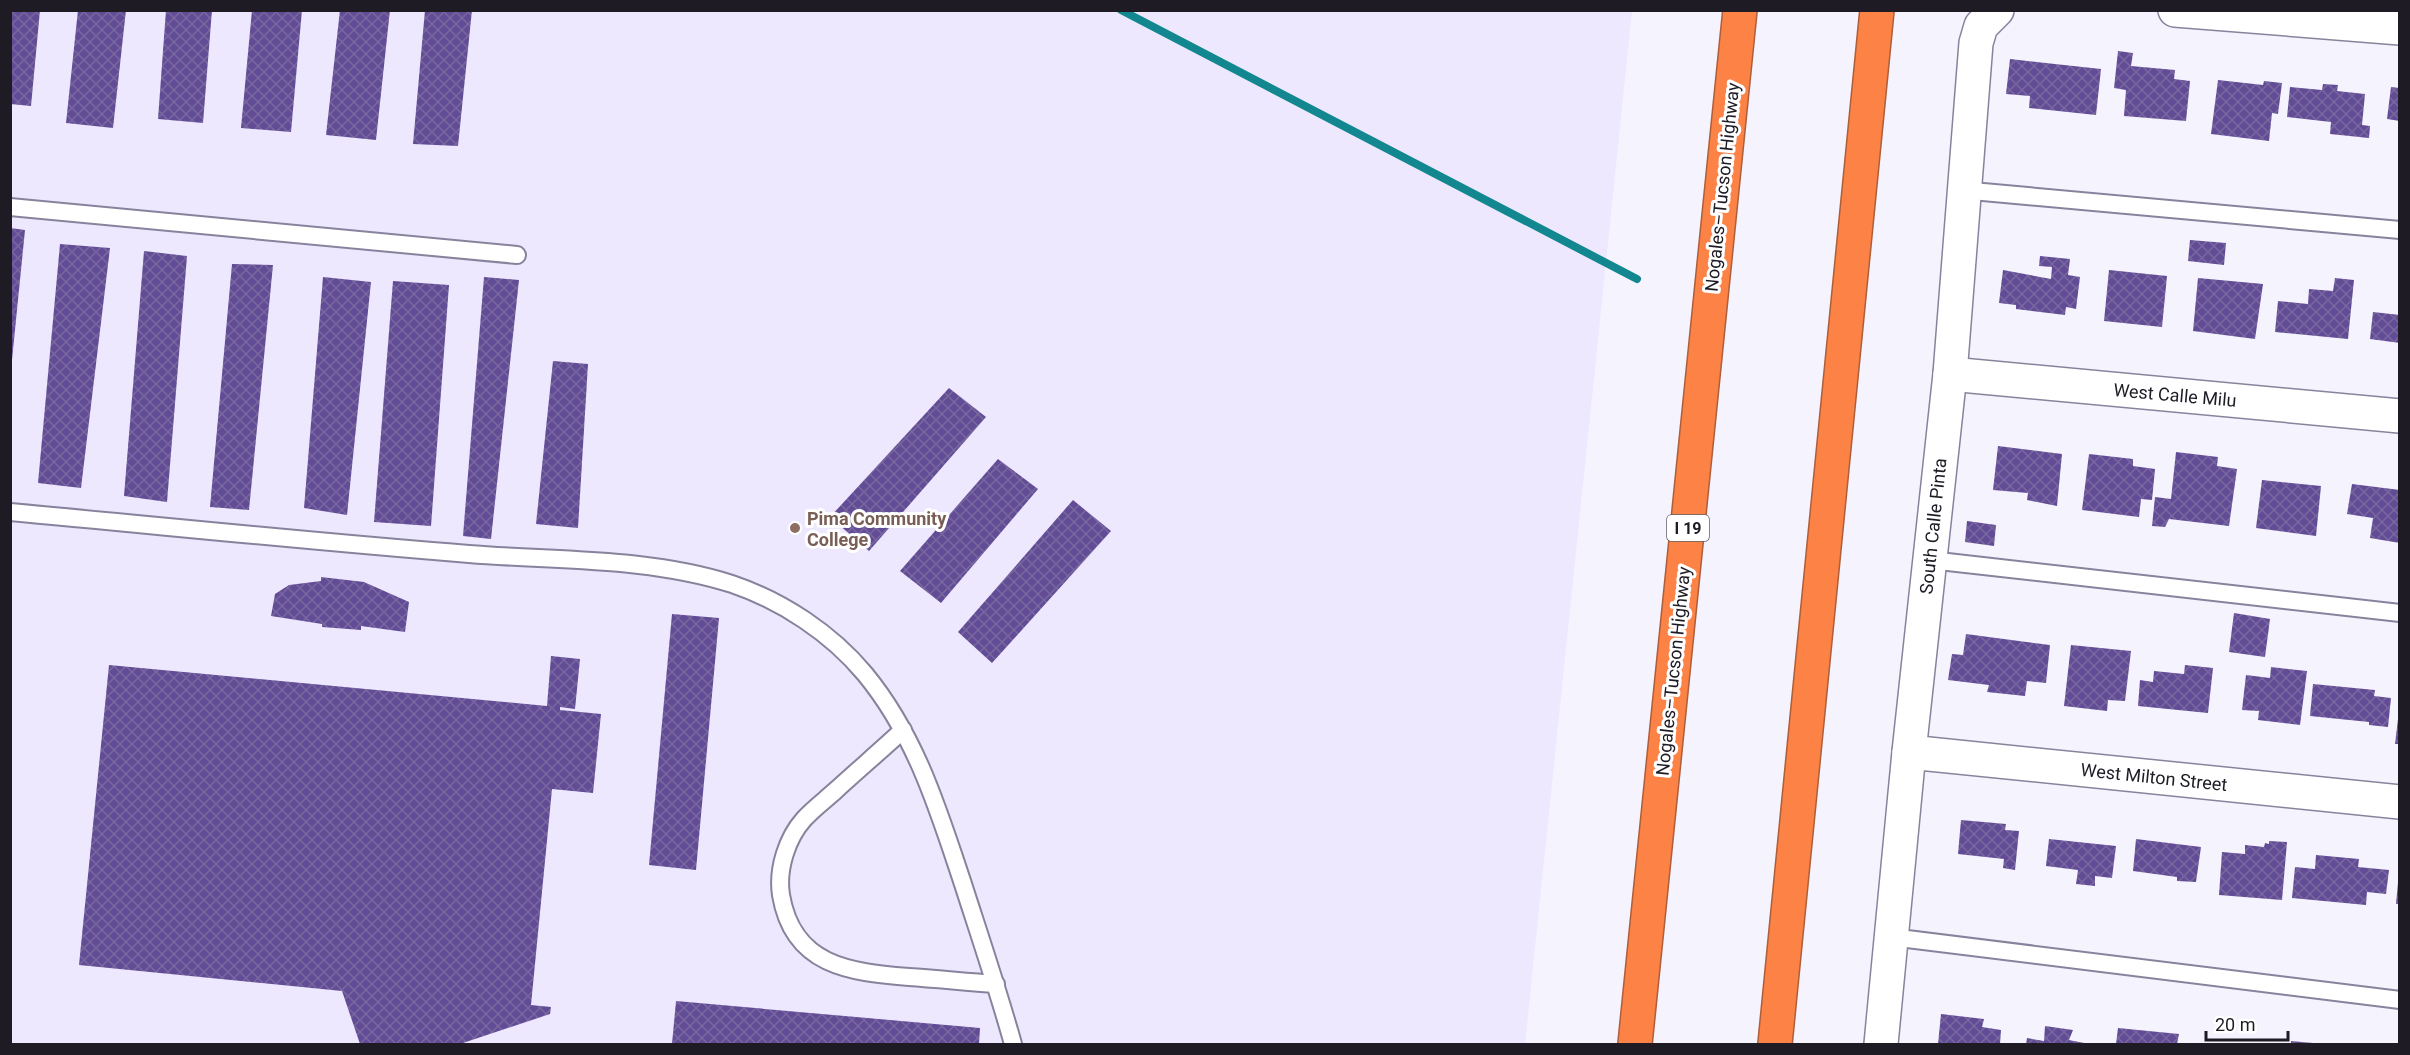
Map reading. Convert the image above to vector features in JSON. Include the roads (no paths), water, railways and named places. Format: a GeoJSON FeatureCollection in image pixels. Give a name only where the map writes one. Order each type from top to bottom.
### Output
{"type":"FeatureCollection","features":[{"type":"Feature","properties":{"kind":"highway","name":"Nogales–Tucson Highway"},"geometry":{"type":"LineString","coordinates":[[1635,1044],[1740,10]]}},
{"type":"Feature","properties":{"kind":"highway"},"geometry":{"type":"LineString","coordinates":[[1775,1044],[1877,10]]}},
{"type":"Feature","properties":{"kind":"street"},"geometry":{"type":"LineString","coordinates":[[2175,10],[2400,28]]}},
{"type":"Feature","properties":{"kind":"street","name":"South Calle Pinta"},"geometry":{"type":"LineString","coordinates":[[1881,1044],[1909,752],[1950,374],[1976,44],[1981,26],[1995,11]]}},
{"type":"Feature","properties":{"kind":"street","name":"West Calle Milu"},"geometry":{"type":"LineString","coordinates":[[1950,374],[2400,416]]}},
{"type":"Feature","properties":{"kind":"street","name":"West Milton Street"},"geometry":{"type":"LineString","coordinates":[[1909,752],[2400,802]]}},
{"type":"Feature","properties":{"kind":"lane"},"geometry":{"type":"LineString","coordinates":[[1963,190],[2400,230]]}},
{"type":"Feature","properties":{"kind":"lane"},"geometry":{"type":"LineString","coordinates":[[10,207],[517,255]]}},
{"type":"Feature","properties":{"kind":"lane"},"geometry":{"type":"LineString","coordinates":[[10,512],[358,545],[630,565],[709,578],[753,593],[794,614],[823,634],[864,673],[903,730],[932,791],[996,984],[1013,1044]]}},
{"type":"Feature","properties":{"kind":"lane"},"geometry":{"type":"LineString","coordinates":[[1930,560],[2400,613]]}},
{"type":"Feature","properties":{"kind":"lane"},"geometry":{"type":"LineString","coordinates":[[903,730],[804,819],[790,839],[782,863],[780,888],[784,912],[794,934],[813,953],[836,965],[862,973],[996,984]]}},
{"type":"Feature","properties":{"kind":"lane"},"geometry":{"type":"LineString","coordinates":[[1891,938],[2400,1000]]}},
{"type":"Feature","properties":{"kind":"waterway"},"geometry":{"type":"LineString","coordinates":[[1121,10],[1637,279]]}},
{"type":"Feature","properties":{"kind":"place","name":"Pima Community College"},"geometry":{"type":"Point","coordinates":[795,528]}}]}
